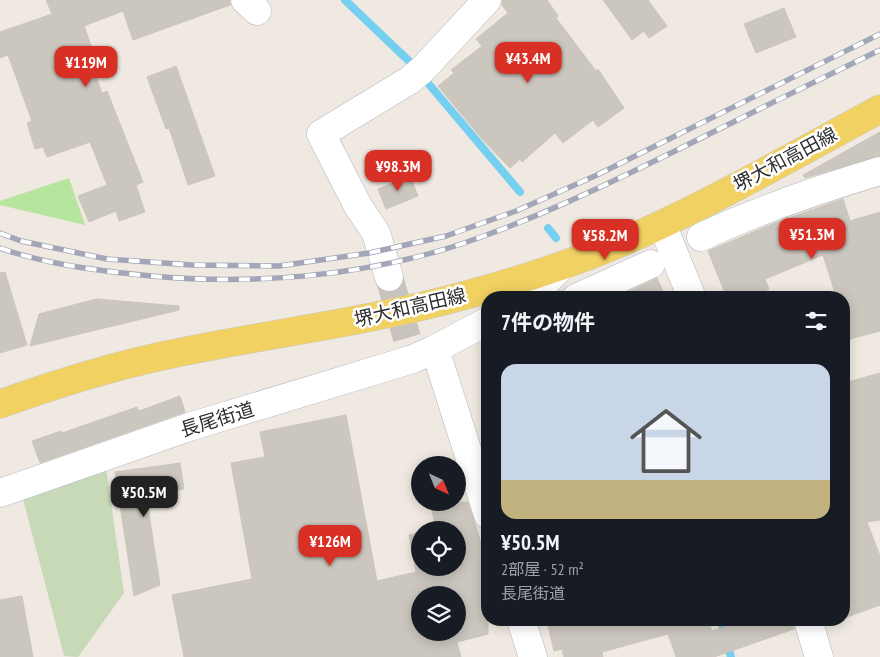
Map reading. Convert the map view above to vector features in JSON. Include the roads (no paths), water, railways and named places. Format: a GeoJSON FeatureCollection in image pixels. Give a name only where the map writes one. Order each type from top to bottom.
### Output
{"type":"FeatureCollection","features":[{"type":"Feature","properties":{"kind":"main road","name":"堺大和高田線"},"geometry":{"type":"LineString","coordinates":[[0,404],[100,371],[163,356],[311,329],[464,296],[562,266],[662,224],[880,108]]}},
{"type":"Feature","properties":{"kind":"street"},"geometry":{"type":"LineString","coordinates":[[390,277],[376,233],[358,206],[322,134],[416,75],[473,5]]}},
{"type":"Feature","properties":{"kind":"street"},"geometry":{"type":"LineString","coordinates":[[701,238],[725,226],[837,184],[880,171]]}},
{"type":"Feature","properties":{"kind":"street"},"geometry":{"type":"LineString","coordinates":[[662,224],[689,291]]}},
{"type":"Feature","properties":{"kind":"street"},"geometry":{"type":"LineString","coordinates":[[591,291],[651,264]]}},
{"type":"Feature","properties":{"kind":"street"},"geometry":{"type":"LineString","coordinates":[[536,291],[562,266]]}},
{"type":"Feature","properties":{"kind":"street"},"geometry":{"type":"LineString","coordinates":[[481,324],[423,351],[481,497]]}},
{"type":"Feature","properties":{"kind":"street","name":"長尾街道"},"geometry":{"type":"LineString","coordinates":[[0,493],[189,427],[423,351],[481,339]]}},
{"type":"Feature","properties":{"kind":"street"},"geometry":{"type":"LineString","coordinates":[[523,626],[533,657]]}},
{"type":"Feature","properties":{"kind":"street"},"geometry":{"type":"LineString","coordinates":[[810,626],[819,657]]}},
{"type":"Feature","properties":{"kind":"waterway"},"geometry":{"type":"LineString","coordinates":[[345,0],[411,63],[520,192]]}},
{"type":"Feature","properties":{"kind":"waterway"},"geometry":{"type":"LineString","coordinates":[[548,228],[556,238]]}},
{"type":"Feature","properties":{"kind":"waterway"},"geometry":{"type":"LineString","coordinates":[[723,626],[731,657]]}},
{"type":"Feature","properties":{"kind":"tunnel"},"geometry":{"type":"LineString","coordinates":[[389,277],[407,338]]}},
{"type":"Feature","properties":{"kind":"railway"},"geometry":{"type":"LineString","coordinates":[[0,233],[21,241],[107,259],[192,265],[279,266],[369,253],[446,236],[516,211],[597,175],[880,34]]}},
{"type":"Feature","properties":{"kind":"railway"},"geometry":{"type":"LineString","coordinates":[[0,248],[56,263],[151,276],[189,279],[265,279],[303,276],[341,272],[416,257],[452,247],[509,227],[593,191],[880,50]]}}]}
